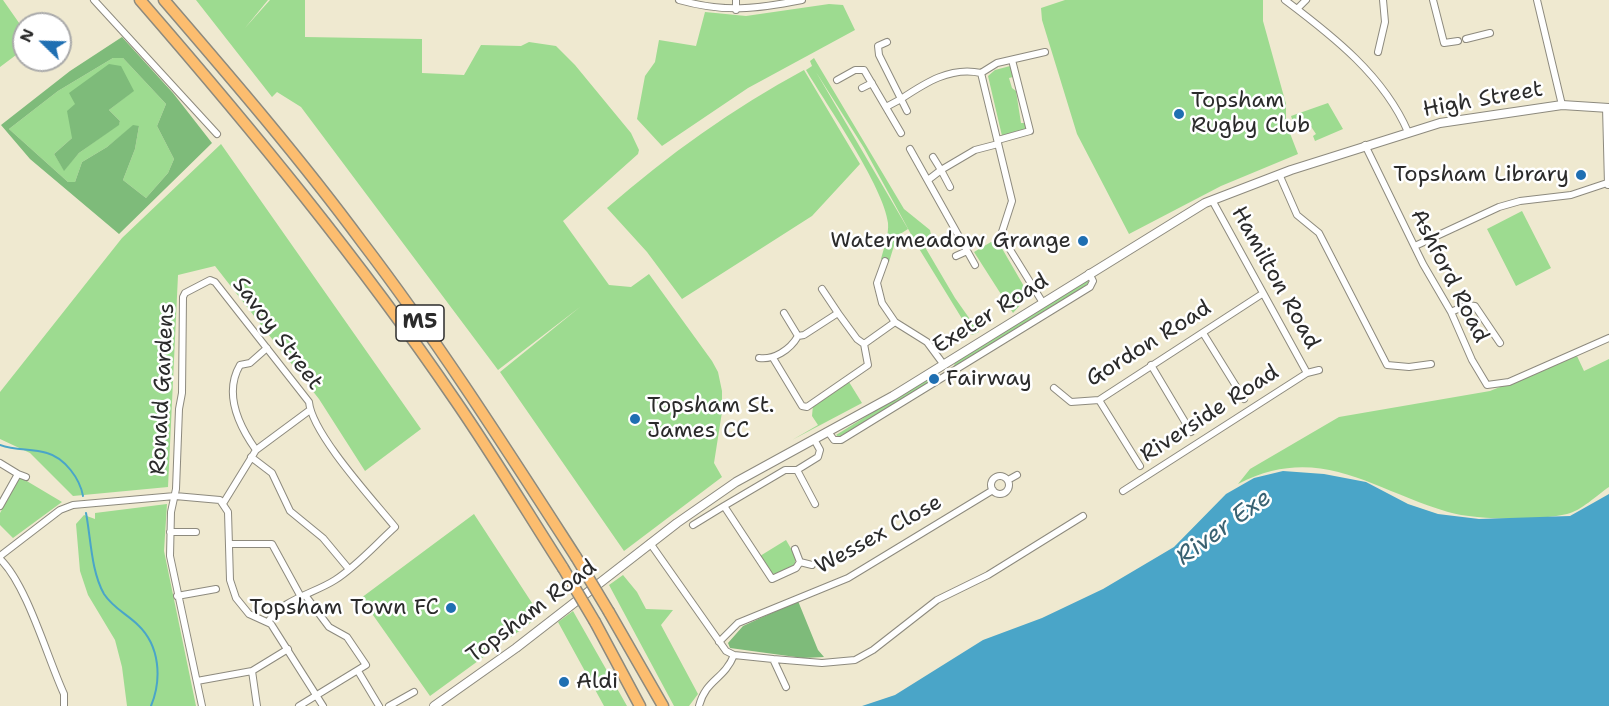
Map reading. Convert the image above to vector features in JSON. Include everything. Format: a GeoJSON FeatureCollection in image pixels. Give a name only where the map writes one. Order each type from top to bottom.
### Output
{"type":"FeatureCollection","features":[{"type":"Feature","properties":{"kind":"highway","name":"M5"},"geometry":{"type":"LineString","coordinates":[[140,0],[238,112],[350,254],[455,400],[563,568],[595,622],[639,706]]}},
{"type":"Feature","properties":{"kind":"highway","name":"M5"},"geometry":{"type":"LineString","coordinates":[[164,0],[250,99],[362,242],[470,391],[576,557],[661,702]]}},
{"type":"Feature","properties":{"kind":"street"},"geometry":{"type":"LineString","coordinates":[[94,0],[217,134]]}},
{"type":"Feature","properties":{"kind":"street"},"geometry":{"type":"LineString","coordinates":[[679,0],[712,9],[736,10],[802,0]]}},
{"type":"Feature","properties":{"kind":"street"},"geometry":{"type":"LineString","coordinates":[[736,0],[736,10]]}},
{"type":"Feature","properties":{"kind":"street"},"geometry":{"type":"LineString","coordinates":[[1285,0],[1336,40],[1370,74],[1398,109],[1408,132]]}},
{"type":"Feature","properties":{"kind":"street"},"geometry":{"type":"LineString","coordinates":[[1297,9],[1306,0]]}},
{"type":"Feature","properties":{"kind":"street"},"geometry":{"type":"LineString","coordinates":[[1378,52],[1385,22],[1383,0]]}},
{"type":"Feature","properties":{"kind":"street"},"geometry":{"type":"LineString","coordinates":[[1433,0],[1444,43],[1458,41]]}},
{"type":"Feature","properties":{"kind":"street"},"geometry":{"type":"LineString","coordinates":[[1537,0],[1562,105]]}},
{"type":"Feature","properties":{"kind":"street"},"geometry":{"type":"LineString","coordinates":[[1466,39],[1490,33]]}},
{"type":"Feature","properties":{"kind":"street"},"geometry":{"type":"LineString","coordinates":[[887,42],[878,46],[878,51],[908,111]]}},
{"type":"Feature","properties":{"kind":"street"},"geometry":{"type":"LineString","coordinates":[[886,107],[936,78],[953,72],[981,73],[997,63],[1045,52]]}},
{"type":"Feature","properties":{"kind":"street"},"geometry":{"type":"LineString","coordinates":[[928,180],[975,150],[1030,131],[1012,60]]}},
{"type":"Feature","properties":{"kind":"street"},"geometry":{"type":"LineString","coordinates":[[837,80],[859,69],[867,73],[900,133]]}},
{"type":"Feature","properties":{"kind":"street"},"geometry":{"type":"LineString","coordinates":[[981,73],[1012,201],[1001,235],[1043,303]]}},
{"type":"Feature","properties":{"kind":"street"},"geometry":{"type":"LineString","coordinates":[[862,88],[872,82]]}},
{"type":"Feature","properties":{"kind":"street","name":"High Street"},"geometry":{"type":"LineString","coordinates":[[1365,146],[1408,132],[1468,118],[1562,105],[1608,108]]}},
{"type":"Feature","properties":{"kind":"street"},"geometry":{"type":"LineString","coordinates":[[1415,246],[1499,207],[1520,201],[1571,195],[1608,185],[1608,108]]}},
{"type":"Feature","properties":{"kind":"street","name":"Exeter Road"},"geometry":{"type":"LineString","coordinates":[[650,543],[736,482],[815,441],[944,365],[1089,273],[1212,200],[1279,174],[1365,146]]}},
{"type":"Feature","properties":{"kind":"street","name":"Ashford Road"},"geometry":{"type":"LineString","coordinates":[[1365,146],[1482,380],[1490,386],[1534,372],[1609,338]]}},
{"type":"Feature","properties":{"kind":"street"},"geometry":{"type":"LineString","coordinates":[[910,149],[975,265]]}},
{"type":"Feature","properties":{"kind":"street"},"geometry":{"type":"LineString","coordinates":[[933,157],[950,187]]}},
{"type":"Feature","properties":{"kind":"street"},"geometry":{"type":"LineString","coordinates":[[1279,174],[1297,215],[1319,233],[1387,365],[1409,367],[1431,364]]}},
{"type":"Feature","properties":{"kind":"street","name":"Hamilton Road"},"geometry":{"type":"LineString","coordinates":[[1212,200],[1262,294],[1308,373]]}},
{"type":"Feature","properties":{"kind":"street"},"geometry":{"type":"LineString","coordinates":[[956,256],[967,251]]}},
{"type":"Feature","properties":{"kind":"street"},"geometry":{"type":"LineString","coordinates":[[885,261],[878,283],[878,292],[896,322],[927,342],[944,365]]}},
{"type":"Feature","properties":{"kind":"street"},"geometry":{"type":"LineString","coordinates":[[829,433],[834,440],[841,440],[1006,339],[1090,287],[1093,281],[1089,273]]}},
{"type":"Feature","properties":{"kind":"street","name":"Savoy Street"},"geometry":{"type":"LineString","coordinates":[[195,288],[213,280],[309,402],[310,410],[256,450],[224,502]]}},
{"type":"Feature","properties":{"kind":"street","name":"Ronald Gardens"},"geometry":{"type":"LineString","coordinates":[[175,496],[185,331],[183,297],[185,293],[195,288]]}},
{"type":"Feature","properties":{"kind":"street"},"geometry":{"type":"LineString","coordinates":[[773,358],[802,406],[807,407],[868,365],[864,344],[857,339],[837,313],[822,289]]}},
{"type":"Feature","properties":{"kind":"street","name":"Gordon Road"},"geometry":{"type":"LineString","coordinates":[[1054,388],[1071,402],[1100,400],[1262,294]]}},
{"type":"Feature","properties":{"kind":"street"},"geometry":{"type":"LineString","coordinates":[[1450,312],[1467,305],[1475,306],[1500,343]]}},
{"type":"Feature","properties":{"kind":"street"},"geometry":{"type":"LineString","coordinates":[[784,313],[798,336]]}},
{"type":"Feature","properties":{"kind":"street"},"geometry":{"type":"LineString","coordinates":[[798,336],[804,335],[837,313]]}},
{"type":"Feature","properties":{"kind":"street"},"geometry":{"type":"LineString","coordinates":[[864,344],[896,322]]}},
{"type":"Feature","properties":{"kind":"street"},"geometry":{"type":"LineString","coordinates":[[1203,333],[1244,399]]}},
{"type":"Feature","properties":{"kind":"street"},"geometry":{"type":"LineString","coordinates":[[759,358],[773,358],[795,343],[798,336]]}},
{"type":"Feature","properties":{"kind":"street"},"geometry":{"type":"LineString","coordinates":[[256,450],[241,429],[233,400],[234,380],[240,365],[250,363],[267,348]]}},
{"type":"Feature","properties":{"kind":"street"},"geometry":{"type":"LineString","coordinates":[[1151,365],[1191,432]]}},
{"type":"Feature","properties":{"kind":"street","name":"Riverside Road"},"geometry":{"type":"LineString","coordinates":[[1123,491],[1308,373],[1319,370]]}},
{"type":"Feature","properties":{"kind":"street"},"geometry":{"type":"LineString","coordinates":[[1100,400],[1140,466]]}},
{"type":"Feature","properties":{"kind":"street"},"geometry":{"type":"LineString","coordinates":[[268,622],[271,616],[303,596],[334,581],[395,527],[365,492],[321,430],[310,410]]}},
{"type":"Feature","properties":{"kind":"street"},"geometry":{"type":"LineString","coordinates":[[797,470],[819,456],[820,450],[815,441]]}},
{"type":"Feature","properties":{"kind":"street"},"geometry":{"type":"LineString","coordinates":[[251,457],[272,473],[290,511],[324,538],[348,568]]}},
{"type":"Feature","properties":{"kind":"street"},"geometry":{"type":"LineString","coordinates":[[0,463],[26,477]]}},
{"type":"Feature","properties":{"kind":"street"},"geometry":{"type":"LineString","coordinates":[[693,525],[791,468],[797,470],[815,504]]}},
{"type":"Feature","properties":{"kind":"street"},"geometry":{"type":"LineString","coordinates":[[0,506],[18,474]]}},
{"type":"Feature","properties":{"kind":"street","name":"Wessex Close"},"geometry":{"type":"LineString","coordinates":[[1008,480],[1017,475]]}},
{"type":"Feature","properties":{"kind":"street","name":"Wessex Close"},"geometry":{"type":"LineString","coordinates":[[1003,476],[1008,480],[1009,488],[1005,493],[997,494],[993,490],[991,484],[997,477],[1003,476]]}},
{"type":"Feature","properties":{"kind":"street","name":"Wessex Close"},"geometry":{"type":"LineString","coordinates":[[719,642],[738,623],[848,578],[993,490]]}},
{"type":"Feature","properties":{"kind":"street"},"geometry":{"type":"LineString","coordinates":[[175,496],[171,512],[170,556],[202,706]]}},
{"type":"Feature","properties":{"kind":"street"},"geometry":{"type":"LineString","coordinates":[[64,706],[64,694],[29,604],[0,557],[60,510],[73,505],[175,496],[214,498],[224,502],[228,512],[230,580],[236,598],[249,614],[268,622],[288,649],[323,706]]}},
{"type":"Feature","properties":{"kind":"street"},"geometry":{"type":"LineString","coordinates":[[724,506],[772,579],[796,568],[800,562]]}},
{"type":"Feature","properties":{"kind":"street"},"geometry":{"type":"LineString","coordinates":[[650,543],[726,651],[734,655],[822,663],[855,660],[873,650],[937,600],[988,575],[1083,516]]}},
{"type":"Feature","properties":{"kind":"street"},"geometry":{"type":"LineString","coordinates":[[171,532],[196,532]]}},
{"type":"Feature","properties":{"kind":"street","name":"Topsham Road"},"geometry":{"type":"LineString","coordinates":[[434,706],[516,648],[650,543]]}},
{"type":"Feature","properties":{"kind":"street"},"geometry":{"type":"LineString","coordinates":[[229,544],[272,544],[303,596],[329,627],[347,637],[366,665],[299,706]]}},
{"type":"Feature","properties":{"kind":"street"},"geometry":{"type":"LineString","coordinates":[[795,549],[800,562]]}},
{"type":"Feature","properties":{"kind":"street"},"geometry":{"type":"LineString","coordinates":[[800,562],[812,565]]}},
{"type":"Feature","properties":{"kind":"street"},"geometry":{"type":"LineString","coordinates":[[177,596],[216,589]]}},
{"type":"Feature","properties":{"kind":"street"},"geometry":{"type":"LineString","coordinates":[[197,681],[252,671],[288,649]]}},
{"type":"Feature","properties":{"kind":"street"},"geometry":{"type":"LineString","coordinates":[[699,706],[704,691],[728,670],[734,655]]}},
{"type":"Feature","properties":{"kind":"street"},"geometry":{"type":"LineString","coordinates":[[773,659],[786,687]]}},
{"type":"Feature","properties":{"kind":"street"},"geometry":{"type":"LineString","coordinates":[[252,671],[256,706]]}},
{"type":"Feature","properties":{"kind":"street"},"geometry":{"type":"LineString","coordinates":[[358,671],[379,706]]}},
{"type":"Feature","properties":{"kind":"street"},"geometry":{"type":"LineString","coordinates":[[389,706],[414,692]]}},
{"type":"Feature","properties":{"kind":"green space"},"geometry":{"type":"Polygon","coordinates":[[[0,0],[3,0],[12,13],[12,58],[0,67],[0,0]]]}},
{"type":"Feature","properties":{"kind":"green space"},"geometry":{"type":"Polygon","coordinates":[[[196,0],[268,0],[245,28],[270,0],[305,0],[305,37],[422,39],[422,73],[464,75],[481,45],[521,46],[529,42],[556,46],[575,65],[631,133],[639,150],[638,154],[563,221],[609,285],[631,287],[649,274],[712,361],[718,372],[722,391],[722,412],[714,463],[722,477],[624,551],[500,372],[580,307],[498,370],[301,107],[277,92],[272,97],[196,0]]]}},
{"type":"Feature","properties":{"kind":"green space","name":"Topsham Rugby Club"},"geometry":{"type":"Polygon","coordinates":[[[1065,0],[1263,0],[1263,21],[1286,104],[1286,123],[1298,154],[1221,186],[1129,234],[1077,134],[1042,20],[1041,8],[1065,0]]]}},
{"type":"Feature","properties":{"kind":"green space"},"geometry":{"type":"Polygon","coordinates":[[[829,4],[843,5],[855,30],[748,88],[662,146],[637,119],[645,76],[655,62],[659,40],[696,46],[705,12],[746,16],[829,4]]]}},
{"type":"Feature","properties":{"kind":"green space"},"geometry":{"type":"Polygon","coordinates":[[[122,37],[173,93],[212,143],[119,234],[30,159],[1,125],[69,72],[122,37]],[[113,58],[58,91],[9,129],[68,182],[75,182],[82,162],[107,147],[133,125],[139,126],[135,149],[123,180],[146,198],[168,173],[174,159],[157,126],[166,104],[123,58],[113,58]]]}},
{"type":"Feature","properties":{"kind":"green space"},"geometry":{"type":"Polygon","coordinates":[[[113,58],[123,58],[166,104],[157,126],[174,159],[168,173],[146,198],[123,180],[135,149],[139,126],[133,126],[107,147],[82,162],[75,182],[68,182],[9,129],[58,91],[113,58]],[[133,91],[75,104],[72,138],[54,154],[64,170],[79,153],[119,124],[120,121],[109,110],[133,91]]]}},
{"type":"Feature","properties":{"kind":"green space"},"geometry":{"type":"Polygon","coordinates":[[[814,58],[904,209],[930,230],[931,235],[925,247],[955,298],[979,332],[972,335],[918,247],[864,148],[816,72],[908,229],[897,236],[889,262],[881,259],[888,228],[884,207],[866,168],[806,70],[812,66],[810,61],[814,58]]]}},
{"type":"Feature","properties":{"kind":"green space"},"geometry":{"type":"Polygon","coordinates":[[[109,64],[121,66],[134,91],[109,110],[120,121],[119,125],[79,153],[64,171],[54,154],[72,138],[67,111],[75,104],[69,93],[109,64]]]}},
{"type":"Feature","properties":{"kind":"green space"},"geometry":{"type":"Polygon","coordinates":[[[1010,66],[1013,77],[1009,78],[1012,88],[1016,91],[1021,123],[1026,123],[1028,129],[1002,136],[988,76],[995,70],[1010,66]]]}},
{"type":"Feature","properties":{"kind":"green space"},"geometry":{"type":"Polygon","coordinates":[[[804,70],[860,164],[812,216],[682,299],[647,252],[607,208],[702,133],[752,100],[804,70]]]}},
{"type":"Feature","properties":{"kind":"green space"},"geometry":{"type":"Polygon","coordinates":[[[1328,103],[1343,129],[1315,141],[1313,136],[1316,134],[1308,122],[1295,128],[1291,116],[1328,103]]]}},
{"type":"Feature","properties":{"kind":"green space"},"geometry":{"type":"Polygon","coordinates":[[[221,144],[421,429],[365,471],[319,399],[215,266],[178,275],[168,487],[73,496],[30,453],[0,439],[0,392],[122,238],[221,144]]]}},
{"type":"Feature","properties":{"kind":"green space"},"geometry":{"type":"Polygon","coordinates":[[[1522,211],[1551,268],[1516,286],[1487,229],[1522,211]]]}},
{"type":"Feature","properties":{"kind":"green space"},"geometry":{"type":"Polygon","coordinates":[[[991,242],[1000,245],[1029,295],[1013,313],[974,252],[991,242]]]}},
{"type":"Feature","properties":{"kind":"green space"},"geometry":{"type":"Polygon","coordinates":[[[1087,280],[1089,282],[1085,286],[953,367],[957,360],[1087,280]]]}},
{"type":"Feature","properties":{"kind":"green space"},"geometry":{"type":"Polygon","coordinates":[[[1577,356],[1584,371],[1609,359],[1609,487],[1583,506],[1567,514],[1524,519],[1460,515],[1421,503],[1370,482],[1320,469],[1295,468],[1267,472],[1238,484],[1250,469],[1339,417],[1490,391],[1577,356]]]}},
{"type":"Feature","properties":{"kind":"green space"},"geometry":{"type":"Polygon","coordinates":[[[928,378],[932,380],[839,437],[836,435],[928,378]]]}},
{"type":"Feature","properties":{"kind":"green space"},"geometry":{"type":"Polygon","coordinates":[[[849,382],[862,403],[792,440],[818,425],[812,416],[813,405],[849,382]]]}},
{"type":"Feature","properties":{"kind":"green space"},"geometry":{"type":"Polygon","coordinates":[[[20,477],[62,502],[13,538],[0,525],[0,513],[20,477]]]}},
{"type":"Feature","properties":{"kind":"green space"},"geometry":{"type":"Polygon","coordinates":[[[167,504],[164,551],[196,706],[127,706],[122,667],[115,640],[88,595],[80,571],[76,524],[84,515],[95,519],[95,513],[167,504]]]}},
{"type":"Feature","properties":{"kind":"green space","name":"Topsham Town FC"},"geometry":{"type":"Polygon","coordinates":[[[474,514],[532,603],[537,618],[430,696],[361,598],[474,514]]]}},
{"type":"Feature","properties":{"kind":"green space"},"geometry":{"type":"Polygon","coordinates":[[[786,540],[796,557],[794,567],[779,575],[770,573],[760,556],[786,540]]]}},
{"type":"Feature","properties":{"kind":"green space"},"geometry":{"type":"Polygon","coordinates":[[[623,575],[637,592],[646,609],[673,610],[661,625],[698,694],[689,706],[674,706],[609,585],[623,575]]]}},
{"type":"Feature","properties":{"kind":"green space"},"geometry":{"type":"Polygon","coordinates":[[[798,601],[818,650],[824,657],[803,658],[730,648],[728,643],[743,626],[798,601]]]}},
{"type":"Feature","properties":{"kind":"green space"},"geometry":{"type":"Polygon","coordinates":[[[573,611],[627,706],[604,706],[558,622],[573,611]]]}},
{"type":"Feature","properties":{"kind":"water","name":"River Exe"},"geometry":{"type":"Polygon","coordinates":[[[1283,471],[1324,474],[1366,482],[1408,504],[1438,514],[1479,519],[1570,516],[1609,494],[1609,706],[862,706],[895,695],[983,640],[1042,618],[1103,589],[1174,547],[1226,494],[1254,478],[1283,471]]]}},
{"type":"Feature","properties":{"kind":"waterway"},"geometry":{"type":"LineString","coordinates":[[0,445],[41,451],[60,459],[71,470],[79,483],[83,496]]}},
{"type":"Feature","properties":{"kind":"waterway"},"geometry":{"type":"LineString","coordinates":[[86,513],[96,575],[104,594],[145,633],[155,653],[158,674],[151,706]]}},
{"type":"Feature","properties":{"kind":"place","name":"Topsham Rugby Club"},"geometry":{"type":"Point","coordinates":[1179,114]}},
{"type":"Feature","properties":{"kind":"place","name":"Topsham Library"},"geometry":{"type":"Point","coordinates":[1581,175]}},
{"type":"Feature","properties":{"kind":"place","name":"Watermeadow Grange"},"geometry":{"type":"Point","coordinates":[1083,241]}},
{"type":"Feature","properties":{"kind":"place","name":"Fairway"},"geometry":{"type":"Point","coordinates":[934,379]}},
{"type":"Feature","properties":{"kind":"place","name":"Topsham St. James CC"},"geometry":{"type":"Point","coordinates":[635,419]}},
{"type":"Feature","properties":{"kind":"place","name":"Topsham Town FC"},"geometry":{"type":"Point","coordinates":[451,608]}},
{"type":"Feature","properties":{"kind":"place","name":"Aldi"},"geometry":{"type":"Point","coordinates":[564,682]}}]}
